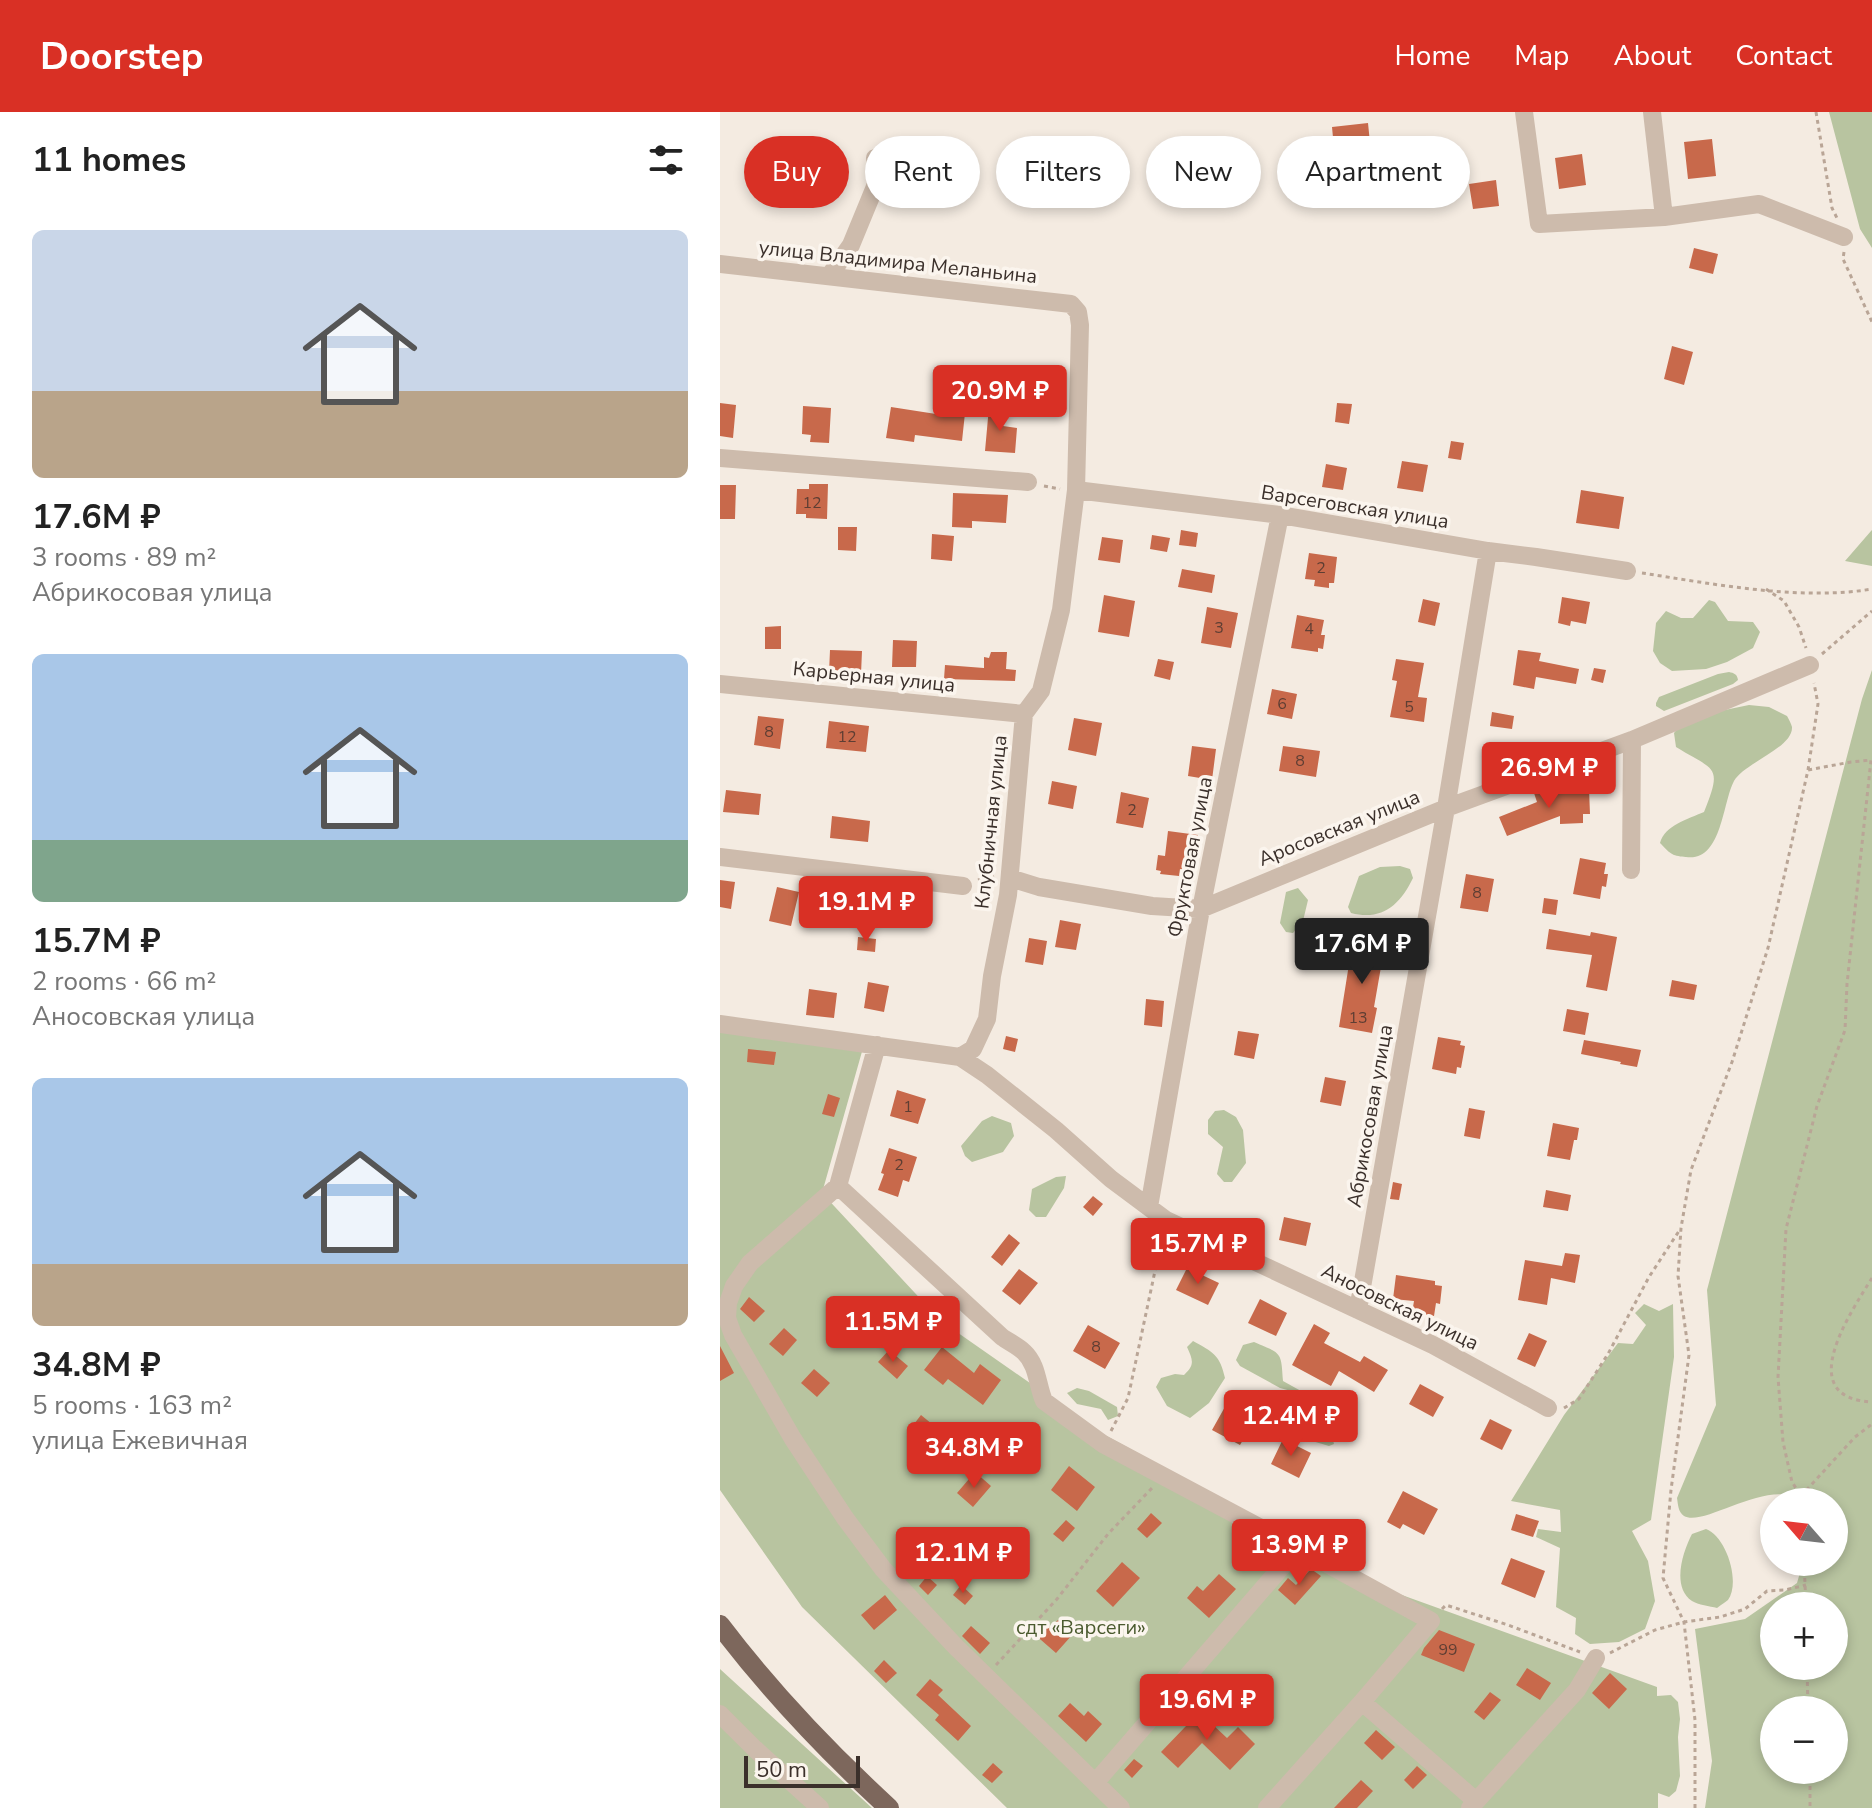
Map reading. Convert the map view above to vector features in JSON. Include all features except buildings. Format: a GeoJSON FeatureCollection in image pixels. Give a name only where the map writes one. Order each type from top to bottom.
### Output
{"type":"FeatureCollection","features":[{"type":"Feature","properties":{"kind":"main road"},"geometry":{"type":"LineString","coordinates":[[720,1625],[764,1681],[889,1808]]}},
{"type":"Feature","properties":{"kind":"street"},"geometry":{"type":"LineString","coordinates":[[1524,112],[1539,224],[1664,217],[1759,204],[1844,237]]}},
{"type":"Feature","properties":{"kind":"street"},"geometry":{"type":"LineString","coordinates":[[1652,112],[1664,217]]}},
{"type":"Feature","properties":{"kind":"street"},"geometry":{"type":"LineString","coordinates":[[830,275],[851,245],[866,208]]}},
{"type":"Feature","properties":{"kind":"street","name":"улица Владимира Меланьина"},"geometry":{"type":"LineString","coordinates":[[720,264],[1071,304]]}},
{"type":"Feature","properties":{"kind":"street","name":"Клубничная улица"},"geometry":{"type":"LineString","coordinates":[[960,1057],[973,1049],[987,1019],[1010,878],[1024,714],[1041,691],[1061,610],[1076,490],[1080,325],[1078,312],[1071,304]]}},
{"type":"Feature","properties":{"kind":"street"},"geometry":{"type":"LineString","coordinates":[[720,458],[1028,482]]}},
{"type":"Feature","properties":{"kind":"street","name":"Варсеговская улица"},"geometry":{"type":"LineString","coordinates":[[1076,490],[1280,515],[1488,551],[1627,571]]}},
{"type":"Feature","properties":{"kind":"street","name":"Фруктовая улица"},"geometry":{"type":"LineString","coordinates":[[1149,1207],[1201,909],[1280,515]]}},
{"type":"Feature","properties":{"kind":"street","name":"Абрикосовая улица"},"geometry":{"type":"LineString","coordinates":[[1358,1310],[1488,551]]}},
{"type":"Feature","properties":{"kind":"street","name":"Аросовская улица"},"geometry":{"type":"LineString","coordinates":[[1010,878],[1039,887],[1152,906],[1201,909],[1446,808],[1632,740],[1810,665]]}},
{"type":"Feature","properties":{"kind":"street","name":"Карьерная улица"},"geometry":{"type":"LineString","coordinates":[[720,684],[1024,714]]}},
{"type":"Feature","properties":{"kind":"street"},"geometry":{"type":"LineString","coordinates":[[1631,870],[1632,740]]}},
{"type":"Feature","properties":{"kind":"street"},"geometry":{"type":"LineString","coordinates":[[720,857],[963,886]]}},
{"type":"Feature","properties":{"kind":"street"},"geometry":{"type":"LineString","coordinates":[[720,1024],[960,1057]]}},
{"type":"Feature","properties":{"kind":"street"},"geometry":{"type":"LineString","coordinates":[[877,1045],[838,1186],[750,1263],[734,1286],[727,1318],[733,1335],[793,1439],[883,1569],[986,1676],[1121,1808]]}},
{"type":"Feature","properties":{"kind":"street","name":"Аносовская улица"},"geometry":{"type":"LineString","coordinates":[[960,1057],[987,1075],[1111,1179],[1166,1220],[1433,1345],[1548,1408]]}},
{"type":"Feature","properties":{"kind":"street"},"geometry":{"type":"LineString","coordinates":[[838,1186],[1002,1337],[1026,1353],[1034,1367],[1044,1401],[1103,1444],[1431,1621],[1267,1808]]}},
{"type":"Feature","properties":{"kind":"street"},"geometry":{"type":"LineString","coordinates":[[1095,1783],[1298,1548]]}},
{"type":"Feature","properties":{"kind":"street"},"geometry":{"type":"LineString","coordinates":[[1362,1702],[1473,1805],[1577,1690],[1596,1658]]}},
{"type":"Feature","properties":{"kind":"street"},"geometry":{"type":"LineString","coordinates":[[720,1714],[820,1808]]}},
{"type":"Feature","properties":{"kind":"path"},"geometry":{"type":"LineString","coordinates":[[1028,482],[1066,491],[1076,490]]}},
{"type":"Feature","properties":{"kind":"path"},"geometry":{"type":"LineString","coordinates":[[1627,571],[1723,586],[1801,592],[1872,589]]}},
{"type":"Feature","properties":{"kind":"path"},"geometry":{"type":"LineString","coordinates":[[1695,1808],[1695,1720],[1684,1622],[1663,1578],[1689,1355],[1678,1276],[1681,1228],[1691,1170],[1732,1062],[1768,948],[1808,770],[1818,704],[1799,627],[1784,601],[1766,589]]}},
{"type":"Feature","properties":{"kind":"path"},"geometry":{"type":"LineString","coordinates":[[1810,665],[1872,611]]}},
{"type":"Feature","properties":{"kind":"path"},"geometry":{"type":"LineString","coordinates":[[1796,1488],[1783,1442],[1778,1377],[1786,1229],[1817,1106],[1845,1030],[1847,984],[1872,760],[1808,770]]}},
{"type":"Feature","properties":{"kind":"path"},"geometry":{"type":"LineString","coordinates":[[963,886],[992,876],[1010,878]]}},
{"type":"Feature","properties":{"kind":"path"},"geometry":{"type":"LineString","coordinates":[[1103,1444],[1128,1398],[1166,1220]]}},
{"type":"Feature","properties":{"kind":"path"},"geometry":{"type":"LineString","coordinates":[[1548,1408],[1563,1409],[1579,1399],[1681,1228]]}},
{"type":"Feature","properties":{"kind":"path"},"geometry":{"type":"LineString","coordinates":[[1872,1278],[1845,1321],[1837,1341],[1832,1379],[1846,1395],[1872,1402]]}},
{"type":"Feature","properties":{"kind":"path"},"geometry":{"type":"LineString","coordinates":[[1808,1488],[1855,1437],[1872,1424]]}},
{"type":"Feature","properties":{"kind":"path"},"geometry":{"type":"LineString","coordinates":[[986,1676],[1057,1599],[1108,1534],[1164,1476]]}},
{"type":"Feature","properties":{"kind":"path"},"geometry":{"type":"LineString","coordinates":[[1805,1576],[1806,1592]]}},
{"type":"Feature","properties":{"kind":"path"},"geometry":{"type":"LineString","coordinates":[[1431,1621],[1446,1605],[1596,1658],[1617,1651],[1655,1630],[1745,1609],[1767,1591],[1806,1585]]}},
{"type":"Feature","properties":{"kind":"path"},"geometry":{"type":"LineString","coordinates":[[1810,1784],[1810,1808]]}},
{"type":"Feature","properties":{"kind":"green space"},"geometry":{"type":"Polygon","coordinates":[[[1829,112],[1872,112],[1872,248],[1860,229],[1829,112]]]}},
{"type":"Feature","properties":{"kind":"green space"},"geometry":{"type":"Polygon","coordinates":[[[1871,531],[1872,566],[1845,561],[1871,531]]]}},
{"type":"Feature","properties":{"kind":"green space"},"geometry":{"type":"Polygon","coordinates":[[[1709,600],[1715,602],[1728,621],[1753,622],[1760,632],[1753,648],[1706,669],[1672,671],[1660,663],[1653,651],[1656,623],[1666,611],[1681,618],[1693,618],[1709,600]]]}},
{"type":"Feature","properties":{"kind":"green space"},"geometry":{"type":"Polygon","coordinates":[[[1872,670],[1872,1808],[1705,1808],[1712,1761],[1695,1629],[1745,1619],[1760,1609],[1760,1680],[1848,1680],[1848,1592],[1784,1592],[1797,1583],[1799,1576],[1848,1576],[1848,1488],[1760,1488],[1760,1497],[1694,1518],[1684,1516],[1679,1508],[1677,1498],[1716,1405],[1707,1290],[1872,670]]]}},
{"type":"Feature","properties":{"kind":"green space"},"geometry":{"type":"Polygon","coordinates":[[[1729,672],[1738,678],[1733,684],[1664,711],[1656,706],[1659,697],[1729,672]]]}},
{"type":"Feature","properties":{"kind":"green space"},"geometry":{"type":"Polygon","coordinates":[[[1749,705],[1769,707],[1787,716],[1792,727],[1790,735],[1777,749],[1739,774],[1730,791],[1719,830],[1707,850],[1698,856],[1672,854],[1660,843],[1663,837],[1678,823],[1704,812],[1714,777],[1707,766],[1676,747],[1674,733],[1678,728],[1715,712],[1749,705]]]}},
{"type":"Feature","properties":{"kind":"green space"},"geometry":{"type":"Polygon","coordinates":[[[1380,867],[1410,869],[1413,878],[1396,903],[1372,915],[1351,913],[1348,907],[1359,876],[1380,867]]]}},
{"type":"Feature","properties":{"kind":"green space"},"geometry":{"type":"Polygon","coordinates":[[[1298,888],[1308,900],[1303,921],[1293,933],[1286,932],[1280,923],[1286,892],[1298,888]]]}},
{"type":"Feature","properties":{"kind":"green space","name":"сдт «Варсеги»"},"geometry":{"type":"Polygon","coordinates":[[[720,1032],[863,1048],[822,1193],[941,1321],[1103,1434],[1388,1590],[1657,1687],[1657,1696],[1671,1695],[1678,1702],[1680,1719],[1680,1776],[1676,1791],[1669,1797],[1658,1793],[1658,1808],[1007,1808],[802,1607],[720,1490],[720,1032]]]}},
{"type":"Feature","properties":{"kind":"green space"},"geometry":{"type":"Polygon","coordinates":[[[1224,1110],[1236,1117],[1243,1130],[1246,1163],[1232,1182],[1224,1182],[1217,1174],[1223,1147],[1208,1134],[1208,1120],[1215,1111],[1224,1110]]]}},
{"type":"Feature","properties":{"kind":"green space"},"geometry":{"type":"Polygon","coordinates":[[[992,1116],[1011,1123],[1014,1136],[1003,1152],[972,1162],[961,1146],[982,1121],[992,1116]]]}},
{"type":"Feature","properties":{"kind":"green space"},"geometry":{"type":"Polygon","coordinates":[[[1066,1176],[1064,1188],[1046,1217],[1036,1217],[1029,1210],[1032,1189],[1056,1177],[1066,1176]]]}},
{"type":"Feature","properties":{"kind":"green space"},"geometry":{"type":"Polygon","coordinates":[[[1644,1304],[1659,1311],[1673,1304],[1674,1357],[1651,1520],[1632,1531],[1648,1561],[1655,1601],[1645,1629],[1619,1642],[1590,1644],[1575,1634],[1576,1618],[1556,1607],[1560,1548],[1536,1537],[1538,1529],[1561,1532],[1560,1510],[1511,1501],[1564,1415],[1618,1343],[1633,1344],[1646,1325],[1635,1313],[1644,1304]]]}},
{"type":"Feature","properties":{"kind":"green space"},"geometry":{"type":"Polygon","coordinates":[[[1193,1341],[1215,1355],[1225,1378],[1209,1403],[1190,1418],[1167,1406],[1156,1387],[1161,1378],[1184,1375],[1188,1371],[1192,1362],[1187,1347],[1193,1341]]]}},
{"type":"Feature","properties":{"kind":"green space"},"geometry":{"type":"Polygon","coordinates":[[[1254,1342],[1278,1355],[1283,1381],[1302,1394],[1280,1388],[1240,1366],[1236,1360],[1243,1345],[1254,1342]]]}},
{"type":"Feature","properties":{"kind":"green space"},"geometry":{"type":"Polygon","coordinates":[[[1077,1388],[1089,1391],[1117,1407],[1118,1416],[1108,1420],[1101,1409],[1077,1404],[1067,1393],[1077,1388]]]}},
{"type":"Feature","properties":{"kind":"green space"},"geometry":{"type":"Polygon","coordinates":[[[1262,1398],[1300,1412],[1330,1430],[1334,1444],[1329,1446],[1275,1430],[1249,1412],[1249,1402],[1262,1398]]]}},
{"type":"Feature","properties":{"kind":"green space"},"geometry":{"type":"Polygon","coordinates":[[[1706,1529],[1720,1541],[1732,1571],[1732,1592],[1728,1600],[1717,1608],[1692,1601],[1686,1595],[1680,1578],[1685,1550],[1692,1534],[1706,1529]]]}},
{"type":"Feature","properties":{"kind":"green space"},"geometry":{"type":"Polygon","coordinates":[[[720,1669],[872,1808],[720,1808],[720,1669]]]}}]}
